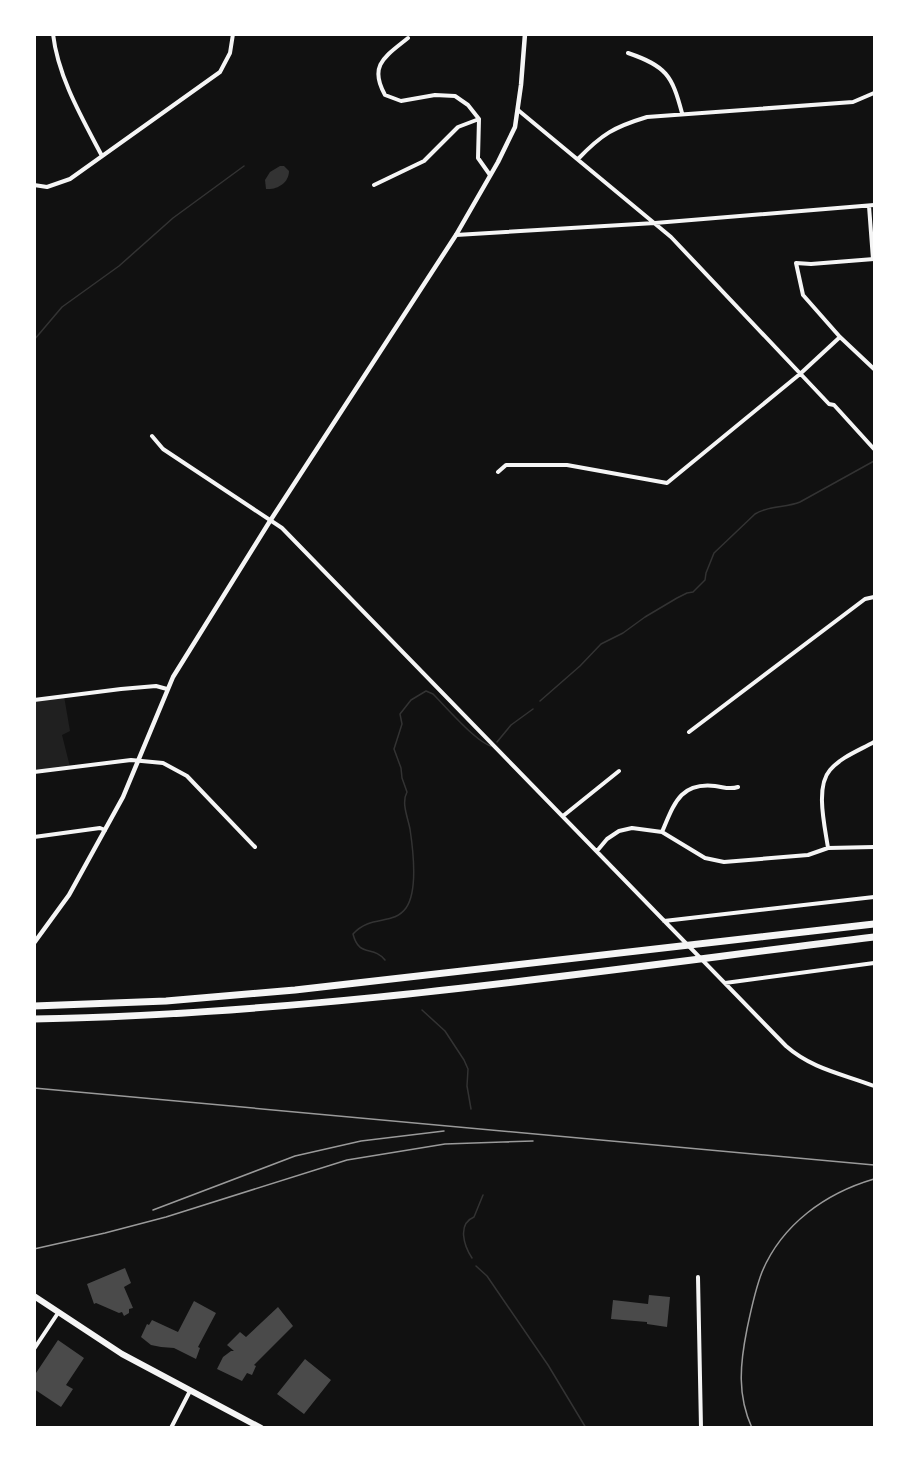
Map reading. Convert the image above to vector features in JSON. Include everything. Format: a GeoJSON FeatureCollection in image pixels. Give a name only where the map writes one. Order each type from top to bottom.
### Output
{"type":"FeatureCollection","features":[{"type":"Feature","properties":{"kind":"highway"},"geometry":{"type":"LineString","coordinates":[[34,1006],[166,1001],[284,991],[874,924]]}},
{"type":"Feature","properties":{"kind":"highway"},"geometry":{"type":"LineString","coordinates":[[34,1019],[236,1010],[425,992],[874,937]]}},
{"type":"Feature","properties":{"kind":"main road"},"geometry":{"type":"LineString","coordinates":[[34,1296],[122,1354],[261,1428]]}},
{"type":"Feature","properties":{"kind":"street"},"geometry":{"type":"LineString","coordinates":[[53,34],[61,69],[102,156]]}},
{"type":"Feature","properties":{"kind":"street"},"geometry":{"type":"LineString","coordinates":[[34,185],[47,187],[62,183],[220,72],[230,53],[233,34]]}},
{"type":"Feature","properties":{"kind":"street"},"geometry":{"type":"LineString","coordinates":[[34,943],[69,895],[128,788],[166,689],[270,521],[456,235],[490,175],[515,127],[525,34]]}},
{"type":"Feature","properties":{"kind":"street"},"geometry":{"type":"LineString","coordinates":[[408,38],[378,67],[378,83],[385,95],[401,101],[435,95],[454,96],[468,105],[478,119],[478,158],[490,175]]}},
{"type":"Feature","properties":{"kind":"street"},"geometry":{"type":"LineString","coordinates":[[628,53],[648,60],[667,73],[676,91],[682,113]]}},
{"type":"Feature","properties":{"kind":"street"},"geometry":{"type":"LineString","coordinates":[[578,159],[598,138],[624,124],[647,117],[853,102],[874,93]]}},
{"type":"Feature","properties":{"kind":"street"},"geometry":{"type":"LineString","coordinates":[[518,110],[671,237],[874,449]]}},
{"type":"Feature","properties":{"kind":"street"},"geometry":{"type":"LineString","coordinates":[[374,185],[424,161],[458,128],[478,119]]}},
{"type":"Feature","properties":{"kind":"street"},"geometry":{"type":"LineString","coordinates":[[456,235],[655,223],[874,205]]}},
{"type":"Feature","properties":{"kind":"street"},"geometry":{"type":"LineString","coordinates":[[869,206],[874,259],[796,263],[803,295],[840,337],[874,369]]}},
{"type":"Feature","properties":{"kind":"street"},"geometry":{"type":"LineString","coordinates":[[498,472],[506,465],[567,465],[667,483],[800,374],[840,337]]}},
{"type":"Feature","properties":{"kind":"street"},"geometry":{"type":"LineString","coordinates":[[152,436],[163,449],[282,528],[766,1026],[797,1055],[816,1066],[874,1086]]}},
{"type":"Feature","properties":{"kind":"street"},"geometry":{"type":"LineString","coordinates":[[689,732],[865,599],[874,597]]}},
{"type":"Feature","properties":{"kind":"street"},"geometry":{"type":"LineString","coordinates":[[34,700],[156,686],[166,689]]}},
{"type":"Feature","properties":{"kind":"street"},"geometry":{"type":"LineString","coordinates":[[828,848],[822,790],[825,778],[831,769],[843,759],[874,742]]}},
{"type":"Feature","properties":{"kind":"street"},"geometry":{"type":"LineString","coordinates":[[34,772],[131,760],[163,763],[188,776],[255,847]]}},
{"type":"Feature","properties":{"kind":"street"},"geometry":{"type":"LineString","coordinates":[[563,816],[619,771]]}},
{"type":"Feature","properties":{"kind":"street"},"geometry":{"type":"LineString","coordinates":[[662,831],[674,803],[687,789],[702,785],[730,789],[738,787]]}},
{"type":"Feature","properties":{"kind":"street"},"geometry":{"type":"LineString","coordinates":[[34,837],[100,828],[105,831]]}},
{"type":"Feature","properties":{"kind":"street"},"geometry":{"type":"LineString","coordinates":[[597,850],[619,831],[633,828],[662,831],[705,858],[724,862],[808,855],[828,848],[874,848]]}},
{"type":"Feature","properties":{"kind":"street"},"geometry":{"type":"LineString","coordinates":[[664,921],[874,897]]}},
{"type":"Feature","properties":{"kind":"street"},"geometry":{"type":"LineString","coordinates":[[725,983],[874,963]]}},
{"type":"Feature","properties":{"kind":"street"},"geometry":{"type":"LineString","coordinates":[[698,1277],[701,1428]]}},
{"type":"Feature","properties":{"kind":"street"},"geometry":{"type":"LineString","coordinates":[[34,1349],[58,1313]]}},
{"type":"Feature","properties":{"kind":"street"},"geometry":{"type":"LineString","coordinates":[[171,1428],[191,1390]]}},
{"type":"Feature","properties":{"kind":"shaded area"},"geometry":{"type":"Polygon","coordinates":[[[284,166],[289,171],[287,179],[278,187],[266,189],[265,180],[270,172],[284,166]]]}},
{"type":"Feature","properties":{"kind":"shaded area"},"geometry":{"type":"Polygon","coordinates":[[[64,696],[70,731],[62,735],[70,767],[35,772],[34,700],[64,696]]]}},
{"type":"Feature","properties":{"kind":"building"},"geometry":{"type":"Polygon","coordinates":[[[125,1268],[131,1283],[124,1287],[133,1308],[129,1309],[129,1313],[124,1316],[122,1312],[94,1304],[87,1284],[125,1268]]]}},
{"type":"Feature","properties":{"kind":"building"},"geometry":{"type":"Polygon","coordinates":[[[649,1295],[670,1297],[667,1327],[647,1324],[647,1322],[611,1319],[613,1300],[648,1304],[649,1295]]]}},
{"type":"Feature","properties":{"kind":"building"},"geometry":{"type":"Polygon","coordinates":[[[194,1301],[216,1313],[198,1347],[200,1348],[196,1359],[174,1348],[151,1345],[141,1337],[147,1324],[149,1325],[152,1320],[178,1332],[194,1301]]]}},
{"type":"Feature","properties":{"kind":"building"},"geometry":{"type":"Polygon","coordinates":[[[278,1307],[293,1326],[254,1365],[256,1366],[252,1375],[247,1373],[242,1381],[217,1369],[223,1357],[234,1351],[227,1345],[240,1332],[246,1337],[278,1307]]]}},
{"type":"Feature","properties":{"kind":"building"},"geometry":{"type":"Polygon","coordinates":[[[58,1340],[84,1358],[66,1385],[73,1389],[61,1407],[34,1389],[34,1376],[58,1340]]]}},
{"type":"Feature","properties":{"kind":"building"},"geometry":{"type":"Polygon","coordinates":[[[305,1359],[331,1380],[304,1414],[277,1394],[305,1359]]]}},
{"type":"Feature","properties":{"kind":"waterway"},"geometry":{"type":"LineString","coordinates":[[34,340],[62,307],[119,266],[173,218],[244,166]]}},
{"type":"Feature","properties":{"kind":"waterway"},"geometry":{"type":"LineString","coordinates":[[540,701],[601,644],[623,633],[677,598],[693,592],[705,580],[714,553],[755,514],[766,509],[800,502],[874,461]]}},
{"type":"Feature","properties":{"kind":"waterway"},"geometry":{"type":"LineString","coordinates":[[385,960],[376,953],[359,946],[353,934],[367,924],[395,917],[406,908],[410,901],[414,870],[405,806],[407,792],[394,749],[402,724],[400,714],[411,700],[426,691],[433,694],[477,738],[491,746]]}},
{"type":"Feature","properties":{"kind":"waterway"},"geometry":{"type":"LineString","coordinates":[[497,742],[511,725],[533,709]]}},
{"type":"Feature","properties":{"kind":"waterway"},"geometry":{"type":"LineString","coordinates":[[422,1010],[445,1031],[464,1060],[468,1069],[467,1086],[471,1109]]}},
{"type":"Feature","properties":{"kind":"waterway"},"geometry":{"type":"LineString","coordinates":[[472,1258],[465,1242],[464,1230],[465,1225],[474,1217],[483,1195]]}},
{"type":"Feature","properties":{"kind":"waterway"},"geometry":{"type":"LineString","coordinates":[[476,1266],[487,1276],[548,1365],[586,1428]]}},
{"type":"Feature","properties":{"kind":"railway"},"geometry":{"type":"LineString","coordinates":[[34,1088],[874,1165]]}},
{"type":"Feature","properties":{"kind":"railway"},"geometry":{"type":"LineString","coordinates":[[153,1210],[295,1156],[361,1141],[444,1131]]}},
{"type":"Feature","properties":{"kind":"railway"},"geometry":{"type":"LineString","coordinates":[[34,1249],[166,1217],[347,1160],[445,1144],[533,1141]]}},
{"type":"Feature","properties":{"kind":"railway"},"geometry":{"type":"LineString","coordinates":[[752,1428],[744,1404],[741,1379],[750,1315],[762,1272],[781,1239],[808,1213],[839,1193],[874,1179]]}}]}
